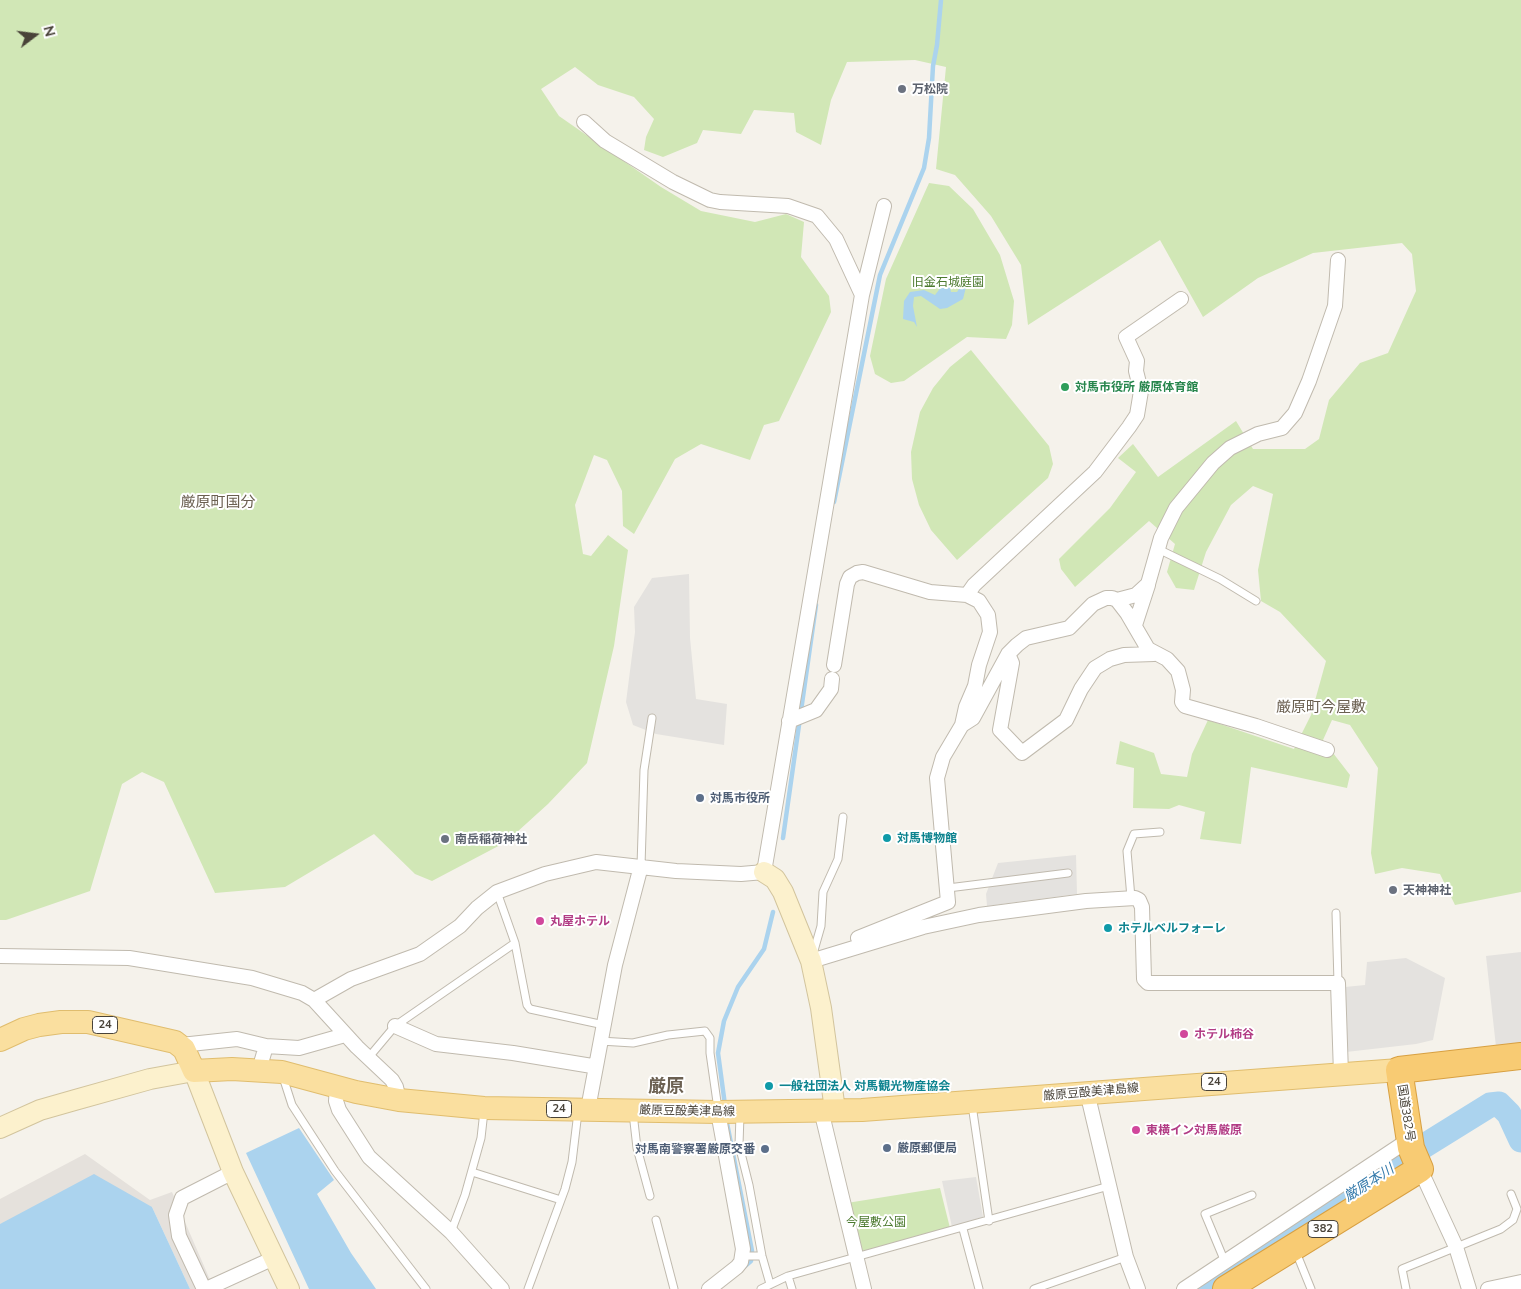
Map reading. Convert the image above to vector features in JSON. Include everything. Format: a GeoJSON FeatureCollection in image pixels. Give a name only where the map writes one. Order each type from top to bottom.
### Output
{"type":"FeatureCollection","features":[{"type":"Feature","properties":{"kind":"highway","name":"国道382号"},"geometry":{"type":"LineString","coordinates":[[1415,1154],[1399,1070],[1520,1058]]}},
{"type":"Feature","properties":{"kind":"highway","name":"382"},"geometry":{"type":"LineString","coordinates":[[1226,1289],[1288,1236],[1415,1154]]}},
{"type":"Feature","properties":{"kind":"main road","name":"24"},"geometry":{"type":"LineString","coordinates":[[0,1040],[24,1029],[39,1025],[61,1022],[88,1022],[144,1034],[181,1045]]}},
{"type":"Feature","properties":{"kind":"main road"},"geometry":{"type":"LineString","coordinates":[[181,1045],[194,1071]]}},
{"type":"Feature","properties":{"kind":"main road","name":"厳原豆酘美津島線"},"geometry":{"type":"LineString","coordinates":[[194,1071],[259,1070],[282,1072],[337,1087],[399,1100],[484,1108],[728,1112],[828,1110],[1399,1070]]}},
{"type":"Feature","properties":{"kind":"street"},"geometry":{"type":"LineString","coordinates":[[584,122],[605,141],[673,182],[710,200],[788,206],[817,216],[836,240],[862,295]]}},
{"type":"Feature","properties":{"kind":"street"},"geometry":{"type":"LineString","coordinates":[[764,872],[860,319],[862,295],[884,206]]}},
{"type":"Feature","properties":{"kind":"street"},"geometry":{"type":"LineString","coordinates":[[1135,625],[1158,549],[1176,508],[1213,463],[1230,448],[1258,434],[1282,428],[1295,413],[1309,381],[1336,306],[1338,260]]}},
{"type":"Feature","properties":{"kind":"street"},"geometry":{"type":"LineString","coordinates":[[968,595],[974,585],[1095,472],[1137,415],[1141,391],[1136,371],[1137,361],[1126,337],[1181,299]]}},
{"type":"Feature","properties":{"kind":"street"},"geometry":{"type":"LineString","coordinates":[[789,721],[810,712],[821,704],[831,689],[847,584],[853,574],[863,572],[930,592],[968,595],[984,607],[988,615],[990,632],[962,725],[943,757],[937,778],[948,902],[943,906],[831,948],[811,961]]}},
{"type":"Feature","properties":{"kind":"street"},"geometry":{"type":"LineString","coordinates":[[962,725],[973,718],[1008,654],[1026,638],[1069,628],[1075,624],[1087,608],[1101,600],[1112,598],[1117,600],[1136,595],[1148,584]]}},
{"type":"Feature","properties":{"kind":"street"},"geometry":{"type":"LineString","coordinates":[[1117,600],[1135,625],[1148,649],[1154,654],[1167,659],[1178,671],[1184,690],[1182,702],[1185,706],[1256,726],[1327,750]]}},
{"type":"Feature","properties":{"kind":"street"},"geometry":{"type":"LineString","coordinates":[[1008,654],[1012,663],[1000,730],[1022,753],[1066,720],[1081,689],[1095,668],[1110,659],[1124,655],[1154,654]]}},
{"type":"Feature","properties":{"kind":"street"},"geometry":{"type":"LineString","coordinates":[[314,1000],[351,979],[420,954],[460,926],[477,908],[497,892],[545,874],[590,863],[741,874],[764,872],[775,878],[783,892],[811,961],[821,1008],[828,1110],[856,1257],[864,1289]]}},
{"type":"Feature","properties":{"kind":"street"},"geometry":{"type":"LineString","coordinates":[[583,1109],[641,866]]}},
{"type":"Feature","properties":{"kind":"street"},"geometry":{"type":"LineString","coordinates":[[811,961],[923,927],[979,915],[1086,901],[1131,898],[1139,900],[1142,907],[1144,979],[1148,983],[1338,983],[1340,1074]]}},
{"type":"Feature","properties":{"kind":"street"},"geometry":{"type":"LineString","coordinates":[[0,956],[129,958],[252,978],[302,993],[314,1000],[345,1034],[392,1080],[399,1100]]}},
{"type":"Feature","properties":{"kind":"street"},"geometry":{"type":"LineString","coordinates":[[395,1026],[436,1044],[513,1053],[592,1066]]}},
{"type":"Feature","properties":{"kind":"street"},"geometry":{"type":"LineString","coordinates":[[181,1045],[237,1039],[266,1046],[299,1048],[345,1034]]}},
{"type":"Feature","properties":{"kind":"street"},"geometry":{"type":"LineString","coordinates":[[259,1070],[266,1046]]}},
{"type":"Feature","properties":{"kind":"street"},"geometry":{"type":"LineString","coordinates":[[0,1128],[40,1110],[74,1100],[150,1079],[194,1071],[232,1172],[289,1289]]}},
{"type":"Feature","properties":{"kind":"street"},"geometry":{"type":"LineString","coordinates":[[337,1087],[336,1101],[339,1110],[369,1157],[451,1232],[502,1289]]}},
{"type":"Feature","properties":{"kind":"street"},"geometry":{"type":"LineString","coordinates":[[1087,1092],[1126,1257],[1138,1289]]}},
{"type":"Feature","properties":{"kind":"street"},"geometry":{"type":"LineString","coordinates":[[709,1289],[733,1271],[744,1256],[736,1167],[728,1112]]}},
{"type":"Feature","properties":{"kind":"street"},"geometry":{"type":"LineString","coordinates":[[1415,1154],[1456,1247],[1469,1289]]}},
{"type":"Feature","properties":{"kind":"street"},"geometry":{"type":"LineString","coordinates":[[232,1172],[182,1198],[176,1215],[179,1236],[205,1289],[274,1258]]}},
{"type":"Feature","properties":{"kind":"street"},"geometry":{"type":"LineString","coordinates":[[1184,1289],[1225,1262],[1288,1236]]}},
{"type":"Feature","properties":{"kind":"street"},"geometry":{"type":"LineString","coordinates":[[1488,1289],[1521,1282]]}},
{"type":"Feature","properties":{"kind":"lane"},"geometry":{"type":"LineString","coordinates":[[1158,549],[1220,579],[1256,601]]}},
{"type":"Feature","properties":{"kind":"lane"},"geometry":{"type":"LineString","coordinates":[[641,866],[644,770],[652,718]]}},
{"type":"Feature","properties":{"kind":"lane"},"geometry":{"type":"LineString","coordinates":[[811,961],[821,926],[823,892],[838,859],[843,817]]}},
{"type":"Feature","properties":{"kind":"lane"},"geometry":{"type":"LineString","coordinates":[[1131,898],[1127,851],[1134,834],[1160,832]]}},
{"type":"Feature","properties":{"kind":"lane"},"geometry":{"type":"LineString","coordinates":[[948,888],[1068,873]]}},
{"type":"Feature","properties":{"kind":"lane"},"geometry":{"type":"LineString","coordinates":[[497,892],[515,943],[527,1005],[530,1009],[604,1025]]}},
{"type":"Feature","properties":{"kind":"lane"},"geometry":{"type":"LineString","coordinates":[[1336,913],[1338,983]]}},
{"type":"Feature","properties":{"kind":"lane"},"geometry":{"type":"LineString","coordinates":[[369,1058],[395,1026],[515,943]]}},
{"type":"Feature","properties":{"kind":"lane"},"geometry":{"type":"LineString","coordinates":[[600,1041],[633,1043],[684,1032],[705,1031],[710,1038],[710,1053],[728,1112],[738,1136],[736,1167],[760,1256],[770,1284]]}},
{"type":"Feature","properties":{"kind":"lane"},"geometry":{"type":"LineString","coordinates":[[282,1072],[292,1105],[335,1171],[426,1289]]}},
{"type":"Feature","properties":{"kind":"lane"},"geometry":{"type":"LineString","coordinates":[[971,1101],[989,1221]]}},
{"type":"Feature","properties":{"kind":"lane"},"geometry":{"type":"LineString","coordinates":[[451,1232],[472,1172],[481,1138],[484,1108]]}},
{"type":"Feature","properties":{"kind":"lane"},"geometry":{"type":"LineString","coordinates":[[528,1289],[572,1162],[583,1109]]}},
{"type":"Feature","properties":{"kind":"lane"},"geometry":{"type":"LineString","coordinates":[[633,1110],[637,1148],[650,1196]]}},
{"type":"Feature","properties":{"kind":"lane"},"geometry":{"type":"LineString","coordinates":[[472,1172],[560,1200]]}},
{"type":"Feature","properties":{"kind":"lane"},"geometry":{"type":"LineString","coordinates":[[761,1289],[788,1276],[963,1229],[1109,1186]]}},
{"type":"Feature","properties":{"kind":"lane"},"geometry":{"type":"LineString","coordinates":[[1406,1289],[1402,1269],[1501,1229],[1513,1220],[1517,1209],[1511,1194]]}},
{"type":"Feature","properties":{"kind":"lane"},"geometry":{"type":"LineString","coordinates":[[1225,1262],[1205,1214],[1252,1195]]}},
{"type":"Feature","properties":{"kind":"lane"},"geometry":{"type":"LineString","coordinates":[[656,1220],[674,1289]]}},
{"type":"Feature","properties":{"kind":"lane"},"geometry":{"type":"LineString","coordinates":[[963,1229],[979,1289]]}},
{"type":"Feature","properties":{"kind":"lane"},"geometry":{"type":"LineString","coordinates":[[1288,1236],[1310,1289]]}},
{"type":"Feature","properties":{"kind":"lane"},"geometry":{"type":"LineString","coordinates":[[744,1256],[760,1256]]}},
{"type":"Feature","properties":{"kind":"lane"},"geometry":{"type":"LineString","coordinates":[[1034,1289],[1126,1257]]}},
{"type":"Feature","properties":{"kind":"lane"},"geometry":{"type":"LineString","coordinates":[[788,1276],[792,1289]]}},
{"type":"Feature","properties":{"kind":"shaded area"},"geometry":{"type":"Polygon","coordinates":[[[689,574],[690,638],[696,699],[727,704],[724,745],[656,734],[633,725],[626,702],[635,632],[634,607],[652,578],[689,574]]]}},
{"type":"Feature","properties":{"kind":"shaded area"},"geometry":{"type":"Polygon","coordinates":[[[1076,855],[1077,894],[987,906],[986,894],[998,863],[1076,855]]]}},
{"type":"Feature","properties":{"kind":"shaded area"},"geometry":{"type":"Polygon","coordinates":[[[1521,952],[1521,1044],[1496,1047],[1486,956],[1521,952]]]}},
{"type":"Feature","properties":{"kind":"shaded area"},"geometry":{"type":"Polygon","coordinates":[[[1406,958],[1445,978],[1433,1040],[1416,1044],[1346,1052],[1345,987],[1365,985],[1367,962],[1406,958]]]}},
{"type":"Feature","properties":{"kind":"shaded area"},"geometry":{"type":"Polygon","coordinates":[[[85,1154],[150,1200],[172,1192],[214,1289],[190,1289],[152,1207],[0,1224],[0,1199],[85,1154]]]}},
{"type":"Feature","properties":{"kind":"shaded area"},"geometry":{"type":"Polygon","coordinates":[[[976,1177],[983,1217],[952,1227],[942,1181],[976,1177]]]}},
{"type":"Feature","properties":{"kind":"green space"},"geometry":{"type":"Polygon","coordinates":[[[0,0],[1521,0],[1521,892],[1455,905],[1440,874],[1402,868],[1375,874],[1371,853],[1378,768],[1350,725],[1332,720],[1323,740],[1350,775],[1347,788],[1251,767],[1241,844],[1200,839],[1205,812],[1179,805],[1169,809],[1133,808],[1134,768],[1116,764],[1120,741],[1154,753],[1161,774],[1187,777],[1192,754],[1208,720],[1294,749],[1311,715],[1326,661],[1280,612],[1261,601],[1258,570],[1273,494],[1253,486],[1231,505],[1206,552],[1194,590],[1176,588],[1167,572],[1175,544],[1149,521],[1075,587],[1061,569],[1059,559],[1110,508],[1136,472],[1118,458],[1133,444],[1158,477],[1236,421],[1253,449],[1305,449],[1319,439],[1329,400],[1360,363],[1388,353],[1416,291],[1412,254],[1402,243],[1313,253],[1258,278],[1203,317],[1160,240],[1028,325],[1021,265],[991,216],[955,175],[936,169],[946,67],[915,60],[847,62],[831,100],[821,145],[796,132],[794,113],[754,110],[741,134],[703,130],[697,143],[663,157],[644,150],[646,137],[654,119],[634,97],[598,85],[575,67],[541,89],[559,116],[661,187],[701,211],[755,222],[786,214],[804,222],[801,257],[829,296],[831,312],[779,421],[764,425],[750,460],[701,444],[675,459],[634,534],[623,526],[622,491],[607,460],[594,455],[575,505],[583,554],[591,556],[608,535],[628,550],[614,646],[587,763],[548,804],[506,842],[432,881],[415,874],[374,834],[285,887],[215,893],[164,782],[142,772],[122,784],[90,891],[6,920],[0,920],[0,0]]]}},
{"type":"Feature","properties":{"kind":"green space","name":"旧金石城庭園"},"geometry":{"type":"Polygon","coordinates":[[[929,183],[949,186],[973,209],[1000,255],[1014,301],[1012,325],[1006,339],[967,337],[904,381],[891,383],[875,374],[870,356],[886,279],[929,183]]]}},
{"type":"Feature","properties":{"kind":"green space"},"geometry":{"type":"Polygon","coordinates":[[[971,350],[1049,446],[1053,464],[1048,478],[957,560],[931,530],[919,505],[912,479],[911,452],[920,412],[933,388],[950,367],[971,350]]]}},
{"type":"Feature","properties":{"kind":"green space","name":"今屋敷公園"},"geometry":{"type":"Polygon","coordinates":[[[940,1188],[950,1228],[859,1252],[847,1203],[940,1188]]]}},
{"type":"Feature","properties":{"kind":"water"},"geometry":{"type":"Polygon","coordinates":[[[945,276],[957,280],[958,284],[950,287],[951,292],[957,292],[961,286],[966,287],[963,299],[947,308],[940,309],[921,296],[914,297],[913,306],[917,327],[914,322],[903,319],[904,301],[910,292],[924,290],[935,295],[942,286],[939,278],[945,276]]]}},
{"type":"Feature","properties":{"kind":"water"},"geometry":{"type":"Polygon","coordinates":[[[299,1128],[334,1180],[317,1194],[351,1253],[376,1289],[309,1289],[246,1153],[299,1128]]]}},
{"type":"Feature","properties":{"kind":"water"},"geometry":{"type":"Polygon","coordinates":[[[94,1174],[152,1207],[190,1289],[0,1289],[0,1224],[94,1174]]]}},
{"type":"Feature","properties":{"kind":"waterway"},"geometry":{"type":"LineString","coordinates":[[834,502],[880,275],[924,168],[929,138],[933,66],[941,0]]}},
{"type":"Feature","properties":{"kind":"waterway"},"geometry":{"type":"LineString","coordinates":[[783,838],[816,605]]}},
{"type":"Feature","properties":{"kind":"waterway"},"geometry":{"type":"LineString","coordinates":[[725,1105],[718,1053],[724,1021],[738,987],[764,949],[773,912]]}},
{"type":"Feature","properties":{"kind":"waterway","name":"厳原本川"},"geometry":{"type":"LineString","coordinates":[[1204,1289],[1385,1173],[1411,1154],[1490,1105],[1499,1104],[1509,1114],[1521,1140]]}},
{"type":"Feature","properties":{"kind":"waterway"},"geometry":{"type":"LineString","coordinates":[[726,1118],[752,1251],[751,1261],[744,1267]]}},
{"type":"Feature","properties":{"kind":"place","name":"万松院"},"geometry":{"type":"Point","coordinates":[902,89]}},
{"type":"Feature","properties":{"kind":"place","name":"対馬市役所 厳原体育館"},"geometry":{"type":"Point","coordinates":[1065,387]}},
{"type":"Feature","properties":{"kind":"place","name":"対馬市役所"},"geometry":{"type":"Point","coordinates":[700,798]}},
{"type":"Feature","properties":{"kind":"place","name":"対馬博物館"},"geometry":{"type":"Point","coordinates":[887,838]}},
{"type":"Feature","properties":{"kind":"place","name":"南岳稲荷神社"},"geometry":{"type":"Point","coordinates":[445,839]}},
{"type":"Feature","properties":{"kind":"place","name":"天神神社"},"geometry":{"type":"Point","coordinates":[1393,890]}},
{"type":"Feature","properties":{"kind":"place","name":"丸屋ホテル"},"geometry":{"type":"Point","coordinates":[540,921]}},
{"type":"Feature","properties":{"kind":"place","name":"ホテルベルフォーレ"},"geometry":{"type":"Point","coordinates":[1108,928]}},
{"type":"Feature","properties":{"kind":"place","name":"ホテル柿谷"},"geometry":{"type":"Point","coordinates":[1184,1034]}},
{"type":"Feature","properties":{"kind":"place","name":"一般社団法人 対馬観光物産協会"},"geometry":{"type":"Point","coordinates":[769,1086]}},
{"type":"Feature","properties":{"kind":"place","name":"東横イン対馬厳原"},"geometry":{"type":"Point","coordinates":[1136,1130]}},
{"type":"Feature","properties":{"kind":"place","name":"厳原郵便局"},"geometry":{"type":"Point","coordinates":[887,1148]}},
{"type":"Feature","properties":{"kind":"place","name":"対馬南警察署厳原交番"},"geometry":{"type":"Point","coordinates":[765,1149]}},
{"type":"Feature","properties":{"kind":"district","name":"厳原町国分"},"geometry":{"type":"Point","coordinates":[218,502]}},
{"type":"Feature","properties":{"kind":"district","name":"厳原町今屋敷"},"geometry":{"type":"Point","coordinates":[1321,707]}},
{"type":"Feature","properties":{"kind":"district","name":"厳原"},"geometry":{"type":"Point","coordinates":[666,1087]}}]}
